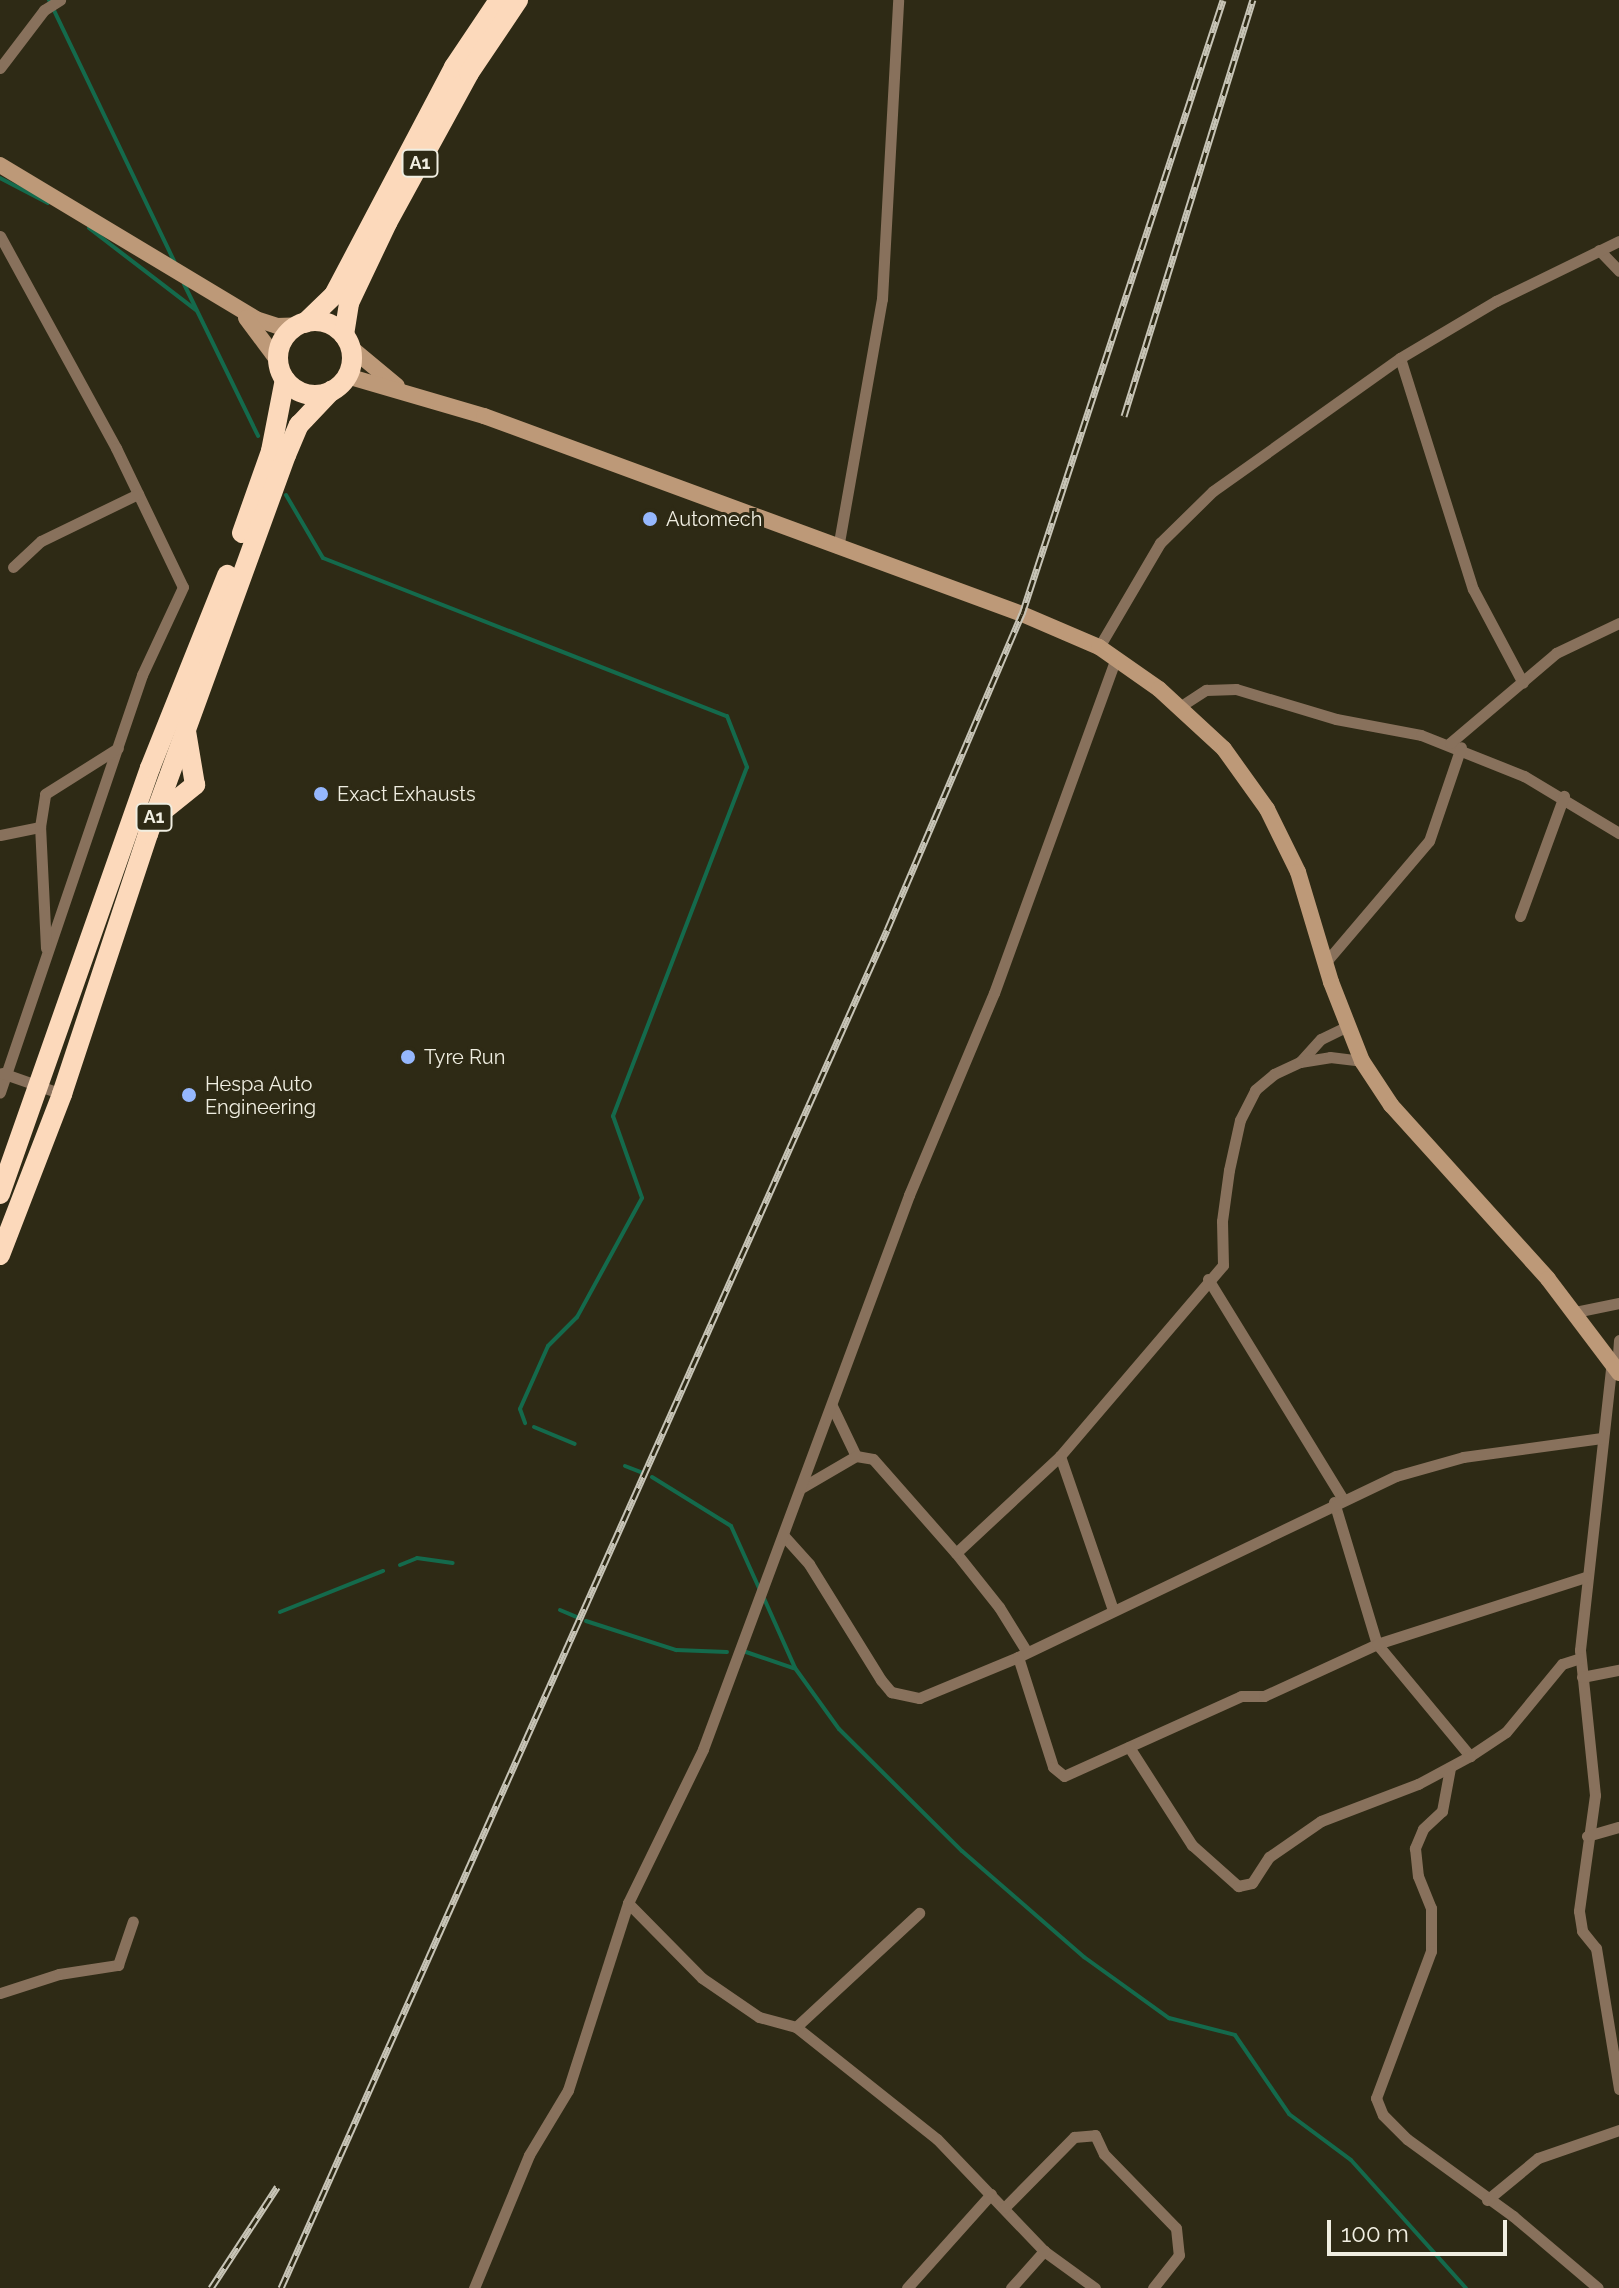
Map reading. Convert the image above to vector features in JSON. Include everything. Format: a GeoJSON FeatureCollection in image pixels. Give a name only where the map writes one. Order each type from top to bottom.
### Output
{"type":"FeatureCollection","features":[{"type":"Feature","properties":{"kind":"highway","name":"A1"},"geometry":{"type":"LineString","coordinates":[[0,1194],[145,782],[256,494],[282,370],[283,339],[334,295],[454,67],[499,0]]}},
{"type":"Feature","properties":{"kind":"highway","name":"A1"},"geometry":{"type":"LineString","coordinates":[[0,1255],[62,1094],[154,818],[286,455],[299,425],[347,376],[349,303],[387,223],[469,73],[518,0]]}},
{"type":"Feature","properties":{"kind":"highway"},"geometry":{"type":"LineString","coordinates":[[303,324],[326,323],[347,341]]}},
{"type":"Feature","properties":{"kind":"highway"},"geometry":{"type":"LineString","coordinates":[[282,370],[306,394],[331,391]]}},
{"type":"Feature","properties":{"kind":"street"},"geometry":{"type":"LineString","coordinates":[[838,548],[882,299],[898,0]]}},
{"type":"Feature","properties":{"kind":"street"},"geometry":{"type":"LineString","coordinates":[[0,68],[44,10],[59,1]]}},
{"type":"Feature","properties":{"kind":"street"},"geometry":{"type":"LineString","coordinates":[[0,165],[233,306],[277,326],[303,324]]}},
{"type":"Feature","properties":{"kind":"street"},"geometry":{"type":"LineString","coordinates":[[0,236],[138,494],[183,587],[142,675],[3,1074],[0,1092]]}},
{"type":"Feature","properties":{"kind":"street"},"geometry":{"type":"LineString","coordinates":[[1099,647],[1137,576],[1180,521],[1213,491],[1400,358],[1496,301],[1619,241]]}},
{"type":"Feature","properties":{"kind":"street"},"geometry":{"type":"LineString","coordinates":[[1599,250],[1619,271]]}},
{"type":"Feature","properties":{"kind":"street"},"geometry":{"type":"LineString","coordinates":[[233,306],[261,333],[282,370]]}},
{"type":"Feature","properties":{"kind":"street"},"geometry":{"type":"LineString","coordinates":[[347,341],[402,389]]}},
{"type":"Feature","properties":{"kind":"street"},"geometry":{"type":"LineString","coordinates":[[1400,358],[1473,589],[1523,683]]}},
{"type":"Feature","properties":{"kind":"street"},"geometry":{"type":"LineString","coordinates":[[347,376],[402,389],[1099,647],[1181,706],[1224,749],[1267,809],[1298,872],[1325,963],[1362,1061],[1391,1105],[1575,1312],[1616,1367]]}},
{"type":"Feature","properties":{"kind":"street"},"geometry":{"type":"LineString","coordinates":[[13,567],[41,541],[138,494]]}},
{"type":"Feature","properties":{"kind":"street"},"geometry":{"type":"LineString","coordinates":[[1325,963],[1425,846],[1455,745],[1570,644],[1619,623]]}},
{"type":"Feature","properties":{"kind":"street"},"geometry":{"type":"LineString","coordinates":[[474,2288],[529,2155],[568,2090],[628,1903],[703,1749],[909,1195],[994,993],[1116,657]]}},
{"type":"Feature","properties":{"kind":"street"},"geometry":{"type":"LineString","coordinates":[[1181,706],[1206,690],[1236,689],[1336,719],[1455,745],[1564,796],[1619,833]]}},
{"type":"Feature","properties":{"kind":"street"},"geometry":{"type":"LineString","coordinates":[[46,957],[40,827],[48,789],[118,748]]}},
{"type":"Feature","properties":{"kind":"street"},"geometry":{"type":"LineString","coordinates":[[1520,916],[1564,796]]}},
{"type":"Feature","properties":{"kind":"street"},"geometry":{"type":"LineString","coordinates":[[0,835],[40,827]]}},
{"type":"Feature","properties":{"kind":"street"},"geometry":{"type":"LineString","coordinates":[[1300,1062],[1321,1039],[1348,1026]]}},
{"type":"Feature","properties":{"kind":"street"},"geometry":{"type":"LineString","coordinates":[[956,1553],[1060,1456],[1223,1265],[1222,1221],[1240,1120],[1255,1090],[1274,1074],[1300,1062],[1330,1057],[1362,1061]]}},
{"type":"Feature","properties":{"kind":"street"},"geometry":{"type":"LineString","coordinates":[[3,1074],[62,1094]]}},
{"type":"Feature","properties":{"kind":"street"},"geometry":{"type":"LineString","coordinates":[[1208,1279],[1338,1500],[1377,1644],[1470,1756]]}},
{"type":"Feature","properties":{"kind":"street"},"geometry":{"type":"LineString","coordinates":[[1575,1312],[1619,1303]]}},
{"type":"Feature","properties":{"kind":"street"},"geometry":{"type":"LineString","coordinates":[[1619,1340],[1602,1438],[1580,1658],[1595,1795],[1587,1836],[1580,1921],[1596,1948],[1619,2089]]}},
{"type":"Feature","properties":{"kind":"street"},"geometry":{"type":"LineString","coordinates":[[832,1406],[856,1456]]}},
{"type":"Feature","properties":{"kind":"street"},"geometry":{"type":"LineString","coordinates":[[783,1535],[809,1564],[891,1692],[927,1697],[1338,1500],[1429,1464],[1602,1438]]}},
{"type":"Feature","properties":{"kind":"street"},"geometry":{"type":"LineString","coordinates":[[801,1488],[856,1456],[873,1459],[999,1607],[1021,1653],[1056,1773],[1069,1775],[1241,1696],[1264,1696],[1377,1644],[1489,1603],[1586,1577]]}},
{"type":"Feature","properties":{"kind":"street"},"geometry":{"type":"LineString","coordinates":[[1060,1456],[1113,1610]]}},
{"type":"Feature","properties":{"kind":"street"},"geometry":{"type":"LineString","coordinates":[[1129,1747],[1192,1845],[1238,1886],[1252,1883],[1269,1857],[1321,1821],[1450,1768],[1506,1732],[1562,1664],[1580,1658]]}},
{"type":"Feature","properties":{"kind":"street"},"geometry":{"type":"LineString","coordinates":[[1582,1677],[1619,1670]]}},
{"type":"Feature","properties":{"kind":"street"},"geometry":{"type":"LineString","coordinates":[[1450,1768],[1442,1811],[1423,1829],[1415,1848],[1418,1876],[1431,1908],[1431,1951],[1376,2098],[1383,2115],[1407,2139],[1598,2288]]}},
{"type":"Feature","properties":{"kind":"street"},"geometry":{"type":"LineString","coordinates":[[1587,1836],[1619,1827]]}},
{"type":"Feature","properties":{"kind":"street"},"geometry":{"type":"LineString","coordinates":[[628,1903],[702,1978],[759,2017],[796,2027],[943,2144],[1044,2251],[1095,2288]]}},
{"type":"Feature","properties":{"kind":"street"},"geometry":{"type":"LineString","coordinates":[[796,2027],[919,1913]]}},
{"type":"Feature","properties":{"kind":"street"},"geometry":{"type":"LineString","coordinates":[[0,1993],[59,1974],[118,1965],[133,1921]]}},
{"type":"Feature","properties":{"kind":"street"},"geometry":{"type":"LineString","coordinates":[[1487,2200],[1538,2158],[1619,2130]]}},
{"type":"Feature","properties":{"kind":"street"},"geometry":{"type":"LineString","coordinates":[[1004,2208],[1074,2137],[1095,2135],[1104,2154],[1176,2228],[1179,2255],[1153,2288]]}},
{"type":"Feature","properties":{"kind":"street"},"geometry":{"type":"LineString","coordinates":[[909,2287],[991,2194]]}},
{"type":"Feature","properties":{"kind":"street"},"geometry":{"type":"LineString","coordinates":[[1011,2288],[1044,2251]]}},
{"type":"Feature","properties":{"kind":"waterway"},"geometry":{"type":"LineString","coordinates":[[49,0],[176,265]]}},
{"type":"Feature","properties":{"kind":"waterway"},"geometry":{"type":"LineString","coordinates":[[0,178],[48,203]]}},
{"type":"Feature","properties":{"kind":"waterway"},"geometry":{"type":"LineString","coordinates":[[89,228],[196,310]]}},
{"type":"Feature","properties":{"kind":"waterway"},"geometry":{"type":"LineString","coordinates":[[184,284],[258,436]]}},
{"type":"Feature","properties":{"kind":"waterway"},"geometry":{"type":"LineString","coordinates":[[286,495],[323,558],[727,716],[747,767],[613,1116],[642,1198],[577,1317],[548,1346],[520,1409],[525,1423]]}},
{"type":"Feature","properties":{"kind":"waterway"},"geometry":{"type":"LineString","coordinates":[[534,1427],[575,1444]]}},
{"type":"Feature","properties":{"kind":"waterway"},"geometry":{"type":"LineString","coordinates":[[625,1466],[641,1472]]}},
{"type":"Feature","properties":{"kind":"waterway"},"geometry":{"type":"LineString","coordinates":[[652,1477],[731,1526],[759,1588]]}},
{"type":"Feature","properties":{"kind":"waterway"},"geometry":{"type":"LineString","coordinates":[[400,1565],[417,1558],[453,1563]]}},
{"type":"Feature","properties":{"kind":"waterway"},"geometry":{"type":"LineString","coordinates":[[280,1612],[383,1571]]}},
{"type":"Feature","properties":{"kind":"waterway"},"geometry":{"type":"LineString","coordinates":[[763,1596],[795,1668],[839,1729],[962,1851],[1084,1957],[1169,2018],[1235,2035],[1289,2114],[1351,2160],[1466,2288]]}},
{"type":"Feature","properties":{"kind":"waterway"},"geometry":{"type":"LineString","coordinates":[[560,1610],[579,1618]]}},
{"type":"Feature","properties":{"kind":"waterway"},"geometry":{"type":"LineString","coordinates":[[586,1621],[676,1650],[727,1652]]}},
{"type":"Feature","properties":{"kind":"waterway"},"geometry":{"type":"LineString","coordinates":[[746,1652],[793,1668]]}},
{"type":"Feature","properties":{"kind":"railway"},"geometry":{"type":"LineString","coordinates":[[281,2288],[887,930],[1022,614],[1223,0]]}},
{"type":"Feature","properties":{"kind":"railway"},"geometry":{"type":"LineString","coordinates":[[1124,416],[1253,0]]}},
{"type":"Feature","properties":{"kind":"railway"},"geometry":{"type":"LineString","coordinates":[[211,2288],[277,2187]]}},
{"type":"Feature","properties":{"kind":"place","name":"Automech"},"geometry":{"type":"Point","coordinates":[650,519]}},
{"type":"Feature","properties":{"kind":"place","name":"Exact Exhausts"},"geometry":{"type":"Point","coordinates":[321,794]}},
{"type":"Feature","properties":{"kind":"place","name":"Tyre Run"},"geometry":{"type":"Point","coordinates":[408,1057]}},
{"type":"Feature","properties":{"kind":"place","name":"Hespa Auto Engineering"},"geometry":{"type":"Point","coordinates":[189,1095]}}]}
